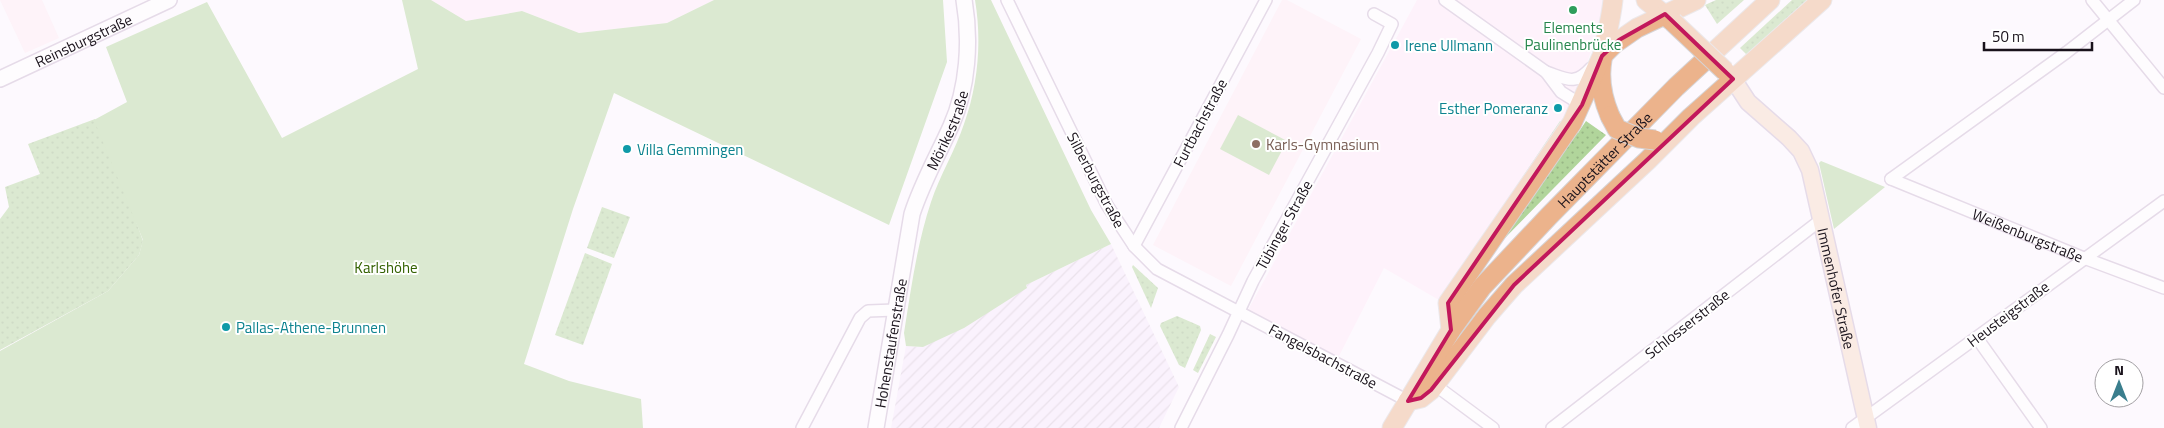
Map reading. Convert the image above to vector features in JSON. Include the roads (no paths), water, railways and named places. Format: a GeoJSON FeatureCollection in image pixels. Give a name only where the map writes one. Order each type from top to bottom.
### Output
{"type":"FeatureCollection","features":[{"type":"Feature","properties":{"kind":"main road"},"geometry":{"type":"LineString","coordinates":[[1610,123],[1601,87],[1602,56],[1613,0]]}},
{"type":"Feature","properties":{"kind":"main road"},"geometry":{"type":"LineString","coordinates":[[1646,0],[1666,12],[1729,75],[1748,102]]}},
{"type":"Feature","properties":{"kind":"main road"},"geometry":{"type":"LineString","coordinates":[[1451,330],[1448,303],[1572,123],[1582,105],[1602,56],[1619,40],[1666,12],[1696,0]]}},
{"type":"Feature","properties":{"kind":"main road","name":"Hauptstätter Straße"},"geometry":{"type":"LineString","coordinates":[[1392,428],[1451,330],[1482,287],[1676,87],[1770,0]]}},
{"type":"Feature","properties":{"kind":"main road"},"geometry":{"type":"LineString","coordinates":[[1408,401],[1421,398],[1435,385],[1487,316],[1514,285],[1655,154],[1711,98],[1729,75],[1822,0]]}},
{"type":"Feature","properties":{"kind":"main road"},"geometry":{"type":"LineString","coordinates":[[1711,98],[1732,98],[1748,102]]}},
{"type":"Feature","properties":{"kind":"main road","name":"Immenhofer Straße"},"geometry":{"type":"LineString","coordinates":[[1748,102],[1801,151],[1810,170],[1867,423]]}},
{"type":"Feature","properties":{"kind":"main road"},"geometry":{"type":"LineString","coordinates":[[1582,105],[1610,123],[1639,138],[1655,140],[1676,131]]}},
{"type":"Feature","properties":{"kind":"street","name":"Reinsburgstraße"},"geometry":{"type":"LineString","coordinates":[[0,79],[169,0]]}},
{"type":"Feature","properties":{"kind":"street","name":"Mörikestraße"},"geometry":{"type":"LineString","coordinates":[[904,258],[916,201],[952,124],[964,80],[967,44],[964,0]]}},
{"type":"Feature","properties":{"kind":"street","name":"Silberburgstraße"},"geometry":{"type":"LineString","coordinates":[[1007,0],[1107,205],[1134,246],[1157,269],[1239,311]]}},
{"type":"Feature","properties":{"kind":"street","name":"Furtbachstraße"},"geometry":{"type":"LineString","coordinates":[[1134,246],[1266,0]]}},
{"type":"Feature","properties":{"kind":"street"},"geometry":{"type":"LineString","coordinates":[[1445,0],[1546,72],[1568,80],[1582,78],[1602,56]]}},
{"type":"Feature","properties":{"kind":"street"},"geometry":{"type":"LineString","coordinates":[[2092,0],[2164,88]]}},
{"type":"Feature","properties":{"kind":"street"},"geometry":{"type":"LineString","coordinates":[[2108,20],[2134,0]]}},
{"type":"Feature","properties":{"kind":"street","name":"Tübinger Straße"},"geometry":{"type":"LineString","coordinates":[[1181,428],[1262,264],[1378,53],[1392,24],[1374,14]]}},
{"type":"Feature","properties":{"kind":"street","name":"Weißenburgstraße"},"geometry":{"type":"LineString","coordinates":[[2108,20],[2067,52],[1891,179],[2084,258],[2164,288]]}},
{"type":"Feature","properties":{"kind":"street"},"geometry":{"type":"LineString","coordinates":[[1546,72],[1561,92],[1582,105]]}},
{"type":"Feature","properties":{"kind":"street","name":"Heusteigstraße"},"geometry":{"type":"LineString","coordinates":[[1852,428],[1867,423],[2084,258],[2164,201]]}},
{"type":"Feature","properties":{"kind":"street","name":"Schlosserstraße"},"geometry":{"type":"LineString","coordinates":[[1552,428],[1822,220]]}},
{"type":"Feature","properties":{"kind":"street","name":"Hohenstaufenstraße"},"geometry":{"type":"LineString","coordinates":[[876,428],[904,258]]}},
{"type":"Feature","properties":{"kind":"street"},"geometry":{"type":"LineString","coordinates":[[802,428],[860,318],[868,311],[895,310]]}},
{"type":"Feature","properties":{"kind":"street","name":"Fangelsbachstraße"},"geometry":{"type":"LineString","coordinates":[[1239,311],[1408,401]]}},
{"type":"Feature","properties":{"kind":"street"},"geometry":{"type":"LineString","coordinates":[[1977,338],[2042,428]]}},
{"type":"Feature","properties":{"kind":"street"},"geometry":{"type":"LineString","coordinates":[[1435,385],[1493,428]]}},
{"type":"Feature","properties":{"kind":"place","name":"Elements Paulinenbrücke"},"geometry":{"type":"Point","coordinates":[1573,10]}},
{"type":"Feature","properties":{"kind":"place","name":"Irene Ullmann"},"geometry":{"type":"Point","coordinates":[1395,45]}},
{"type":"Feature","properties":{"kind":"place","name":"Esther Pomeranz"},"geometry":{"type":"Point","coordinates":[1558,108]}},
{"type":"Feature","properties":{"kind":"place","name":"Karls-Gymnasium"},"geometry":{"type":"Point","coordinates":[1256,144]}},
{"type":"Feature","properties":{"kind":"place","name":"Villa Gemmingen"},"geometry":{"type":"Point","coordinates":[627,149]}},
{"type":"Feature","properties":{"kind":"place","name":"Pallas-Athene-Brunnen"},"geometry":{"type":"Point","coordinates":[226,327]}},
{"type":"Feature","properties":{"kind":"park label","name":"Karlshöhe"},"geometry":{"type":"Point","coordinates":[386,267]}}]}
